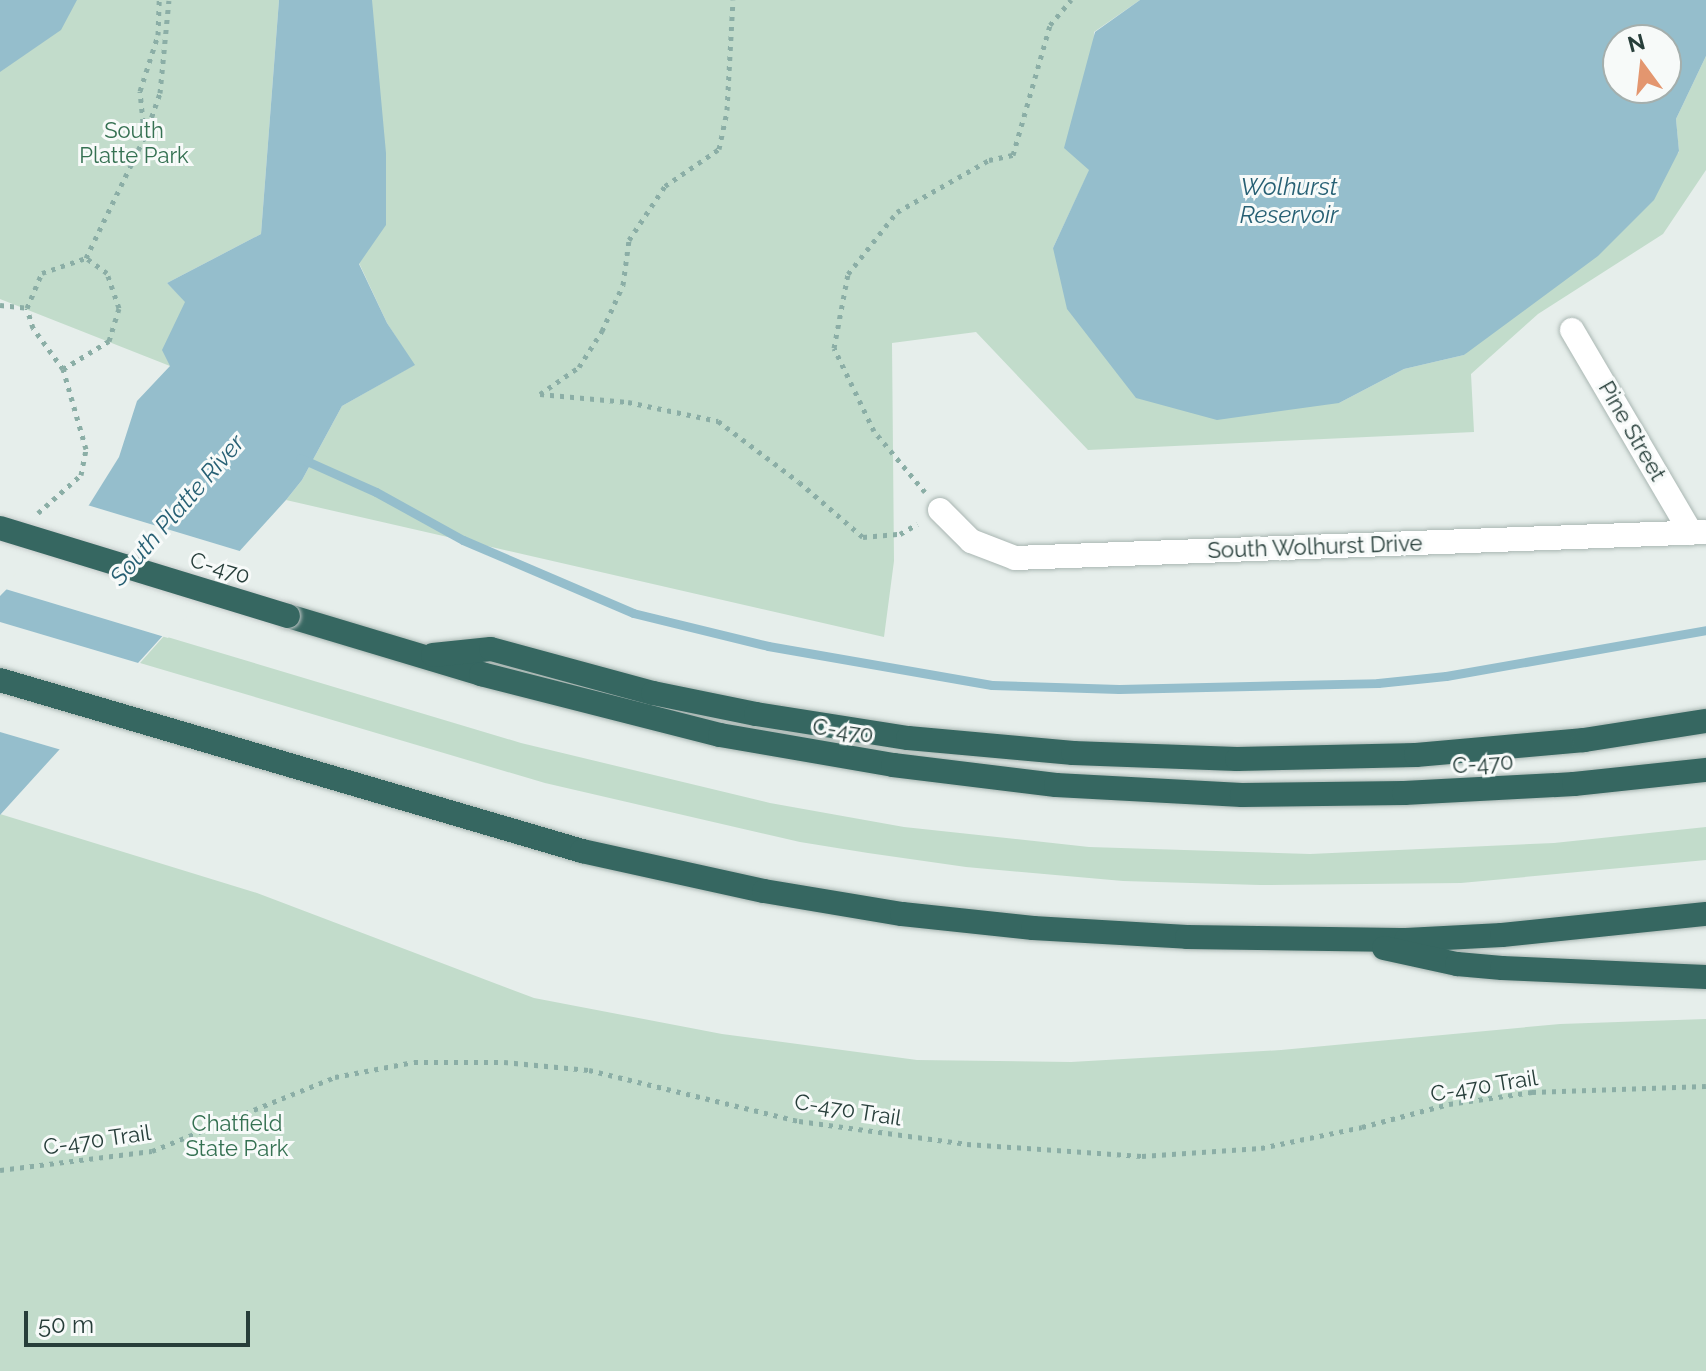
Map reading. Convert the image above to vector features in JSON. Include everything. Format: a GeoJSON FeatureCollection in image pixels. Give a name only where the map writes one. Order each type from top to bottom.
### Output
{"type":"FeatureCollection","features":[{"type":"Feature","properties":{"kind":"highway","name":"C-470"},"geometry":{"type":"LineString","coordinates":[[0,528],[602,707],[720,735],[893,765],[1056,785],[1242,795],[1432,793],[1574,784],[1706,770]]}},
{"type":"Feature","properties":{"kind":"highway"},"geometry":{"type":"LineString","coordinates":[[423,656],[491,649],[653,693],[756,714],[908,738],[1087,754],[1224,759],[1416,755],[1569,742],[1706,721]]}},
{"type":"Feature","properties":{"kind":"highway"},"geometry":{"type":"LineString","coordinates":[[0,680],[539,840],[651,868],[801,898],[930,918],[1187,937],[1347,939],[1502,935],[1706,914]]}},
{"type":"Feature","properties":{"kind":"highway"},"geometry":{"type":"LineString","coordinates":[[1347,939],[1457,964],[1706,977]]}},
{"type":"Feature","properties":{"kind":"street","name":"Pine Street"},"geometry":{"type":"LineString","coordinates":[[1572,330],[1699,533]]}},
{"type":"Feature","properties":{"kind":"street","name":"South Wolhurst Drive"},"geometry":{"type":"LineString","coordinates":[[940,510],[971,541],[1015,558],[1699,533]]}},
{"type":"Feature","properties":{"kind":"path"},"geometry":{"type":"LineString","coordinates":[[145,136],[140,91],[158,35],[159,0]]}},
{"type":"Feature","properties":{"kind":"path"},"geometry":{"type":"LineString","coordinates":[[35,515],[71,487],[81,475],[85,465],[84,434],[63,369],[33,328],[27,308],[42,273],[86,258],[145,136],[160,93],[169,0]]}},
{"type":"Feature","properties":{"kind":"path"},"geometry":{"type":"LineString","coordinates":[[733,0],[727,110],[719,149],[665,186],[629,240],[623,285],[602,331],[579,367],[540,394],[628,402],[718,421],[799,482],[863,537],[900,534],[940,510],[874,431],[834,348],[848,274],[897,212],[989,160],[1013,155],[1050,25],[1071,0]]}},
{"type":"Feature","properties":{"kind":"path"},"geometry":{"type":"LineString","coordinates":[[63,369],[109,341],[119,308],[107,273],[86,258]]}},
{"type":"Feature","properties":{"kind":"path"},"geometry":{"type":"LineString","coordinates":[[0,305],[27,308]]}},
{"type":"Feature","properties":{"kind":"path","name":"C-470 Trail"},"geometry":{"type":"LineString","coordinates":[[0,1170],[152,1151],[335,1077],[414,1062],[504,1062],[589,1070],[799,1121],[967,1144],[1142,1156],[1261,1148],[1362,1127],[1449,1104],[1532,1092],[1706,1086]]}},
{"type":"Feature","properties":{"kind":"green space","name":"South Platte Park"},"geometry":{"type":"Polygon","coordinates":[[[0,0],[279,0],[261,234],[167,283],[186,302],[170,366],[0,299],[0,0]]]}},
{"type":"Feature","properties":{"kind":"green space"},"geometry":{"type":"Polygon","coordinates":[[[372,0],[1140,0],[1094,32],[1090,169],[1053,248],[1339,403],[1404,369],[1464,355],[1679,152],[1676,119],[1706,56],[1706,170],[1663,234],[1538,314],[1471,374],[1474,432],[1088,450],[976,332],[892,343],[894,561],[884,637],[286,500],[302,480],[342,406],[414,365],[387,323],[359,263],[372,0]]]}},
{"type":"Feature","properties":{"kind":"green space"},"geometry":{"type":"Polygon","coordinates":[[[164,636],[521,743],[770,803],[904,827],[1089,847],[1310,854],[1554,843],[1706,827],[1706,860],[1461,883],[1260,885],[1123,881],[966,867],[868,853],[800,842],[545,783],[140,663],[164,636]]]}},
{"type":"Feature","properties":{"kind":"green space","name":"Chatfield State Park"},"geometry":{"type":"Polygon","coordinates":[[[0,814],[257,893],[534,998],[722,1034],[917,1060],[1071,1062],[1281,1050],[1560,1024],[1706,1019],[1706,1371],[0,1371],[0,814]]]}},
{"type":"Feature","properties":{"kind":"water"},"geometry":{"type":"Polygon","coordinates":[[[0,0],[77,0],[61,30],[0,72],[0,0]]]}},
{"type":"Feature","properties":{"kind":"water","name":"South Platte River"},"geometry":{"type":"Polygon","coordinates":[[[279,0],[372,0],[386,153],[386,225],[359,264],[387,323],[415,365],[342,406],[302,480],[286,500],[0,815],[0,596],[89,505],[119,457],[137,401],[170,366],[162,350],[185,302],[167,283],[261,234],[279,0]]]}},
{"type":"Feature","properties":{"kind":"water","name":"Wolhurst Reservoir"},"geometry":{"type":"Polygon","coordinates":[[[1140,0],[1706,0],[1706,56],[1676,119],[1679,151],[1654,200],[1598,256],[1464,355],[1404,369],[1339,403],[1217,420],[1136,398],[1067,309],[1053,248],[1089,170],[1064,148],[1095,32],[1140,0]]]}},
{"type":"Feature","properties":{"kind":"pier"},"geometry":{"type":"Polygon","coordinates":[[[84,504],[243,552],[168,638],[2,588],[84,504]]]}},
{"type":"Feature","properties":{"kind":"pier"},"geometry":{"type":"Polygon","coordinates":[[[0,622],[145,665],[65,751],[0,732],[0,622]]]}},
{"type":"Feature","properties":{"kind":"waterway"},"geometry":{"type":"LineString","coordinates":[[300,458],[376,492],[463,540],[633,613],[768,646],[992,685],[1119,689],[1378,683],[1446,676],[1706,630]]}}]}
